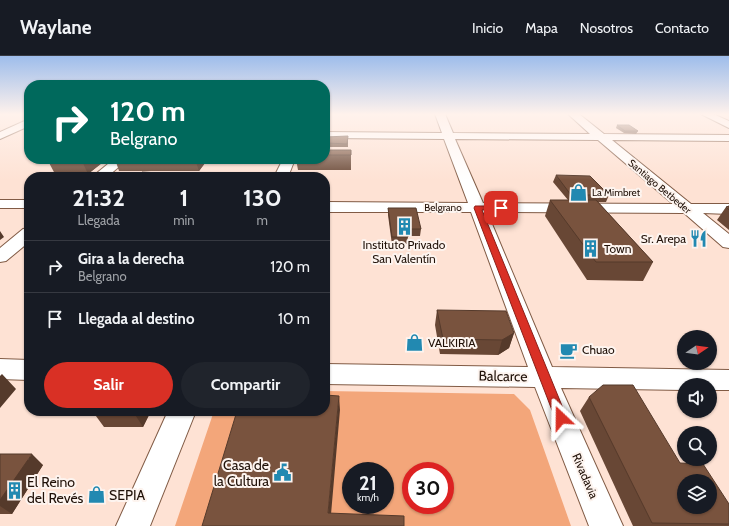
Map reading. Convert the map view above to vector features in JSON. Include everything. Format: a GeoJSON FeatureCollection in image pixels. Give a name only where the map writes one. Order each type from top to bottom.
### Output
{"type":"FeatureCollection","features":[{"type":"Feature","properties":{"kind":"street"},"geometry":{"type":"LineString","coordinates":[[442,136],[729,138]]}},
{"type":"Feature","properties":{"kind":"street","name":"Rivadavia"},"geometry":{"type":"LineString","coordinates":[[450,136],[544,377],[606,526]]}},
{"type":"Feature","properties":{"kind":"street","name":"Santiago Betbeder"},"geometry":{"type":"LineString","coordinates":[[600,137],[729,243]]}},
{"type":"Feature","properties":{"kind":"street"},"geometry":{"type":"LineString","coordinates":[[105,172],[116,164]]}},
{"type":"Feature","properties":{"kind":"street"},"geometry":{"type":"LineString","coordinates":[[0,204],[24,204]]}},
{"type":"Feature","properties":{"kind":"street","name":"Belgrano"},"geometry":{"type":"LineString","coordinates":[[330,206],[729,210]]}},
{"type":"Feature","properties":{"kind":"street"},"geometry":{"type":"LineString","coordinates":[[0,257],[24,237]]}},
{"type":"Feature","properties":{"kind":"street"},"geometry":{"type":"LineString","coordinates":[[0,369],[24,370]]}},
{"type":"Feature","properties":{"kind":"street","name":"Balcarce"},"geometry":{"type":"LineString","coordinates":[[330,374],[729,380]]}},
{"type":"Feature","properties":{"kind":"street"},"geometry":{"type":"LineString","coordinates":[[132,526],[180,416]]}},
{"type":"Feature","properties":{"kind":"shaded area"},"geometry":{"type":"Polygon","coordinates":[[[330,391],[514,394],[530,410],[571,526],[175,526],[212,416],[330,416],[330,391]]]}},
{"type":"Feature","properties":{"kind":"building"},"geometry":{"type":"Polygon","coordinates":[[[348,136],[347,144],[330,143],[330,137],[348,136]]]}},
{"type":"Feature","properties":{"kind":"building"},"geometry":{"type":"Polygon","coordinates":[[[330,150],[351,150],[351,155],[330,155],[330,150]]]}},
{"type":"Feature","properties":{"kind":"building"},"geometry":{"type":"Polygon","coordinates":[[[556,175],[590,176],[609,195],[571,195],[556,175]]]}},
{"type":"Feature","properties":{"kind":"building"},"geometry":{"type":"Polygon","coordinates":[[[550,200],[596,200],[653,262],[596,262],[550,200]]]}},
{"type":"Feature","properties":{"kind":"building","name":"Instituto Privado San Valentín"},"geometry":{"type":"Polygon","coordinates":[[[388,208],[416,208],[421,229],[406,229],[408,237],[392,237],[388,208]]]}},
{"type":"Feature","properties":{"kind":"building"},"geometry":{"type":"Polygon","coordinates":[[[437,310],[506,311],[514,333],[502,340],[443,339],[437,310]]]}},
{"type":"Feature","properties":{"kind":"building"},"geometry":{"type":"Polygon","coordinates":[[[603,385],[633,385],[677,458],[677,466],[704,466],[710,474],[677,474],[677,514],[717,514],[717,486],[729,504],[729,524],[652,523],[589,397],[603,385]]]}},
{"type":"Feature","properties":{"kind":"building","name":"Casa de la Cultura"},"geometry":{"type":"Polygon","coordinates":[[[330,395],[339,396],[328,513],[404,516],[404,526],[202,526],[235,416],[330,416],[330,395]]]}},
{"type":"Feature","properties":{"kind":"building"},"geometry":{"type":"Polygon","coordinates":[[[0,454],[32,454],[0,500],[0,454]]]}},
{"type":"Feature","properties":{"kind":"place","name":"La Mimbret"},"geometry":{"type":"Point","coordinates":[579,192]}},
{"type":"Feature","properties":{"kind":"place","name":"Instituto Privado San Valentín"},"geometry":{"type":"Point","coordinates":[404,226]}},
{"type":"Feature","properties":{"kind":"place","name":"Sr. Arepa"},"geometry":{"type":"Point","coordinates":[699,239]}},
{"type":"Feature","properties":{"kind":"place","name":"Town"},"geometry":{"type":"Point","coordinates":[591,249]}},
{"type":"Feature","properties":{"kind":"place","name":"VALKIRIA"},"geometry":{"type":"Point","coordinates":[415,343]}},
{"type":"Feature","properties":{"kind":"place","name":"Chuao"},"geometry":{"type":"Point","coordinates":[569,350]}},
{"type":"Feature","properties":{"kind":"place","name":"Casa de la Cultura"},"geometry":{"type":"Point","coordinates":[282,473]}},
{"type":"Feature","properties":{"kind":"place","name":"El Reino del Revés"},"geometry":{"type":"Point","coordinates":[14,490]}},
{"type":"Feature","properties":{"kind":"place","name":"SEPIA"},"geometry":{"type":"Point","coordinates":[96,495]}},
{"type":"Feature","properties":{"kind":"route"},"geometry":{"type":"LineString","coordinates":[[501,208],[478,208],[561,418]]}}]}
